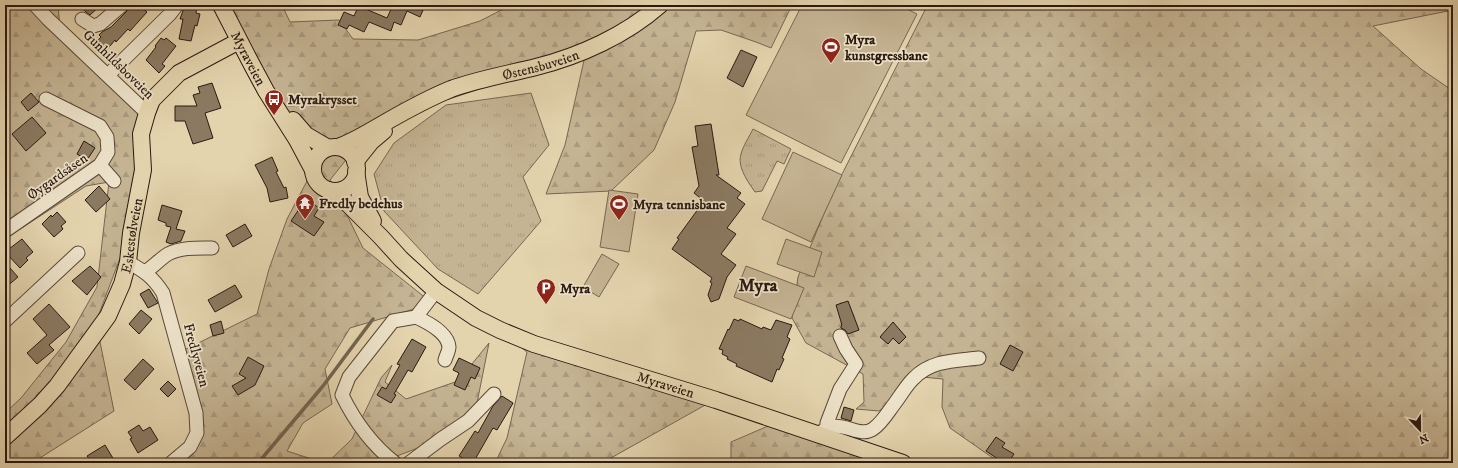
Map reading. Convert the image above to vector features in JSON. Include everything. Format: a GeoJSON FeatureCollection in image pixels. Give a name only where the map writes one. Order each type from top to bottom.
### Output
{"type":"FeatureCollection","features":[{"type":"Feature","properties":{"kind":"main road","name":"Myraveien"},"geometry":{"type":"LineString","coordinates":[[221,5],[266,91],[297,140],[313,170]]}},
{"type":"Feature","properties":{"kind":"main road","name":"Østensbuveien"},"geometry":{"type":"LineString","coordinates":[[333,147],[351,142],[450,89],[488,77],[538,66],[581,52],[620,34],[653,12],[660,5]]}},
{"type":"Feature","properties":{"kind":"main road","name":"Eskestølveien"},"geometry":{"type":"LineString","coordinates":[[5,436],[40,406],[57,386],[108,316],[122,284],[128,262],[131,233],[143,170],[142,134],[147,112],[152,100],[179,73],[239,41]]}},
{"type":"Feature","properties":{"kind":"main road","name":"Myraveien"},"geometry":{"type":"LineString","coordinates":[[266,91],[306,135],[333,147]]}},
{"type":"Feature","properties":{"kind":"main road","name":"Østensbuveien"},"geometry":{"type":"LineString","coordinates":[[356,166],[370,142],[414,108]]}},
{"type":"Feature","properties":{"kind":"main road"},"geometry":{"type":"LineString","coordinates":[[333,147],[346,150],[352,155],[356,166],[354,178],[346,187],[336,190],[328,190],[321,186],[316,180],[313,170],[314,162],[320,152],[333,147]]}},
{"type":"Feature","properties":{"kind":"main road","name":"Myraveien"},"geometry":{"type":"LineString","coordinates":[[356,166],[360,197],[382,237]]}},
{"type":"Feature","properties":{"kind":"main road","name":"Myraveien"},"geometry":{"type":"LineString","coordinates":[[328,190],[344,200],[382,237],[401,259],[436,291],[476,318],[500,330],[534,344],[686,391],[823,430],[880,459],[903,463]]}},
{"type":"Feature","properties":{"kind":"street","name":"Gunhildsboveien"},"geometry":{"type":"LineString","coordinates":[[35,5],[147,112]]}},
{"type":"Feature","properties":{"kind":"street"},"geometry":{"type":"LineString","coordinates":[[82,19],[93,26],[100,24],[122,5]]}},
{"type":"Feature","properties":{"kind":"street"},"geometry":{"type":"LineString","coordinates":[[108,75],[170,14],[177,5]]}},
{"type":"Feature","properties":{"kind":"street","name":"Øygardsåsen"},"geometry":{"type":"LineString","coordinates":[[5,231],[100,165],[108,152],[107,137],[100,126],[46,98]]}},
{"type":"Feature","properties":{"kind":"street"},"geometry":{"type":"LineString","coordinates":[[100,165],[114,181]]}},
{"type":"Feature","properties":{"kind":"street"},"geometry":{"type":"LineString","coordinates":[[145,272],[168,254],[175,251],[212,248]]}},
{"type":"Feature","properties":{"kind":"street"},"geometry":{"type":"LineString","coordinates":[[5,321],[78,254]]}},
{"type":"Feature","properties":{"kind":"street","name":"Fredlyveien"},"geometry":{"type":"LineString","coordinates":[[128,262],[145,272],[156,282],[164,293],[196,413],[197,433],[190,447],[171,463]]}},
{"type":"Feature","properties":{"kind":"street"},"geometry":{"type":"LineString","coordinates":[[416,317],[436,291]]}},
{"type":"Feature","properties":{"kind":"street"},"geometry":{"type":"LineString","coordinates":[[395,463],[380,451],[352,416],[342,395],[349,377],[393,321],[416,317],[430,324],[446,338],[449,345],[449,350],[445,360]]}},
{"type":"Feature","properties":{"kind":"street"},"geometry":{"type":"LineString","coordinates":[[823,430],[840,389],[856,364],[846,349],[840,336]]}},
{"type":"Feature","properties":{"kind":"street"},"geometry":{"type":"LineString","coordinates":[[823,430],[841,426],[862,432],[873,430],[881,422],[912,379],[922,371],[941,362],[978,358]]}},
{"type":"Feature","properties":{"kind":"street"},"geometry":{"type":"LineString","coordinates":[[409,463],[468,421],[494,394]]}},
{"type":"Feature","properties":{"kind":"green space"},"geometry":{"type":"Polygon","coordinates":[[[5,5],[58,5],[60,28],[144,120],[123,250],[96,322],[114,411],[32,463],[5,463],[5,413],[21,398],[66,342],[97,287],[109,182],[86,186],[5,239],[5,5]]]}},
{"type":"Feature","properties":{"kind":"green space"},"geometry":{"type":"Polygon","coordinates":[[[221,5],[282,5],[290,22],[339,20],[353,39],[418,40],[480,21],[511,5],[792,5],[771,48],[721,30],[696,31],[675,102],[654,150],[611,191],[546,194],[565,145],[585,56],[540,69],[422,108],[349,156],[330,180],[363,248],[427,299],[414,309],[350,328],[325,369],[332,404],[303,423],[287,451],[324,463],[175,463],[194,426],[178,353],[257,314],[269,269],[287,219],[317,162],[221,5]]]}},
{"type":"Feature","properties":{"kind":"green space","name":"Myra kunstgressbane"},"geometry":{"type":"Polygon","coordinates":[[[802,5],[899,5],[917,14],[841,163],[746,115],[802,5]]]}},
{"type":"Feature","properties":{"kind":"green space"},"geometry":{"type":"Polygon","coordinates":[[[920,5],[1453,5],[1453,10],[1373,26],[1421,69],[1453,91],[1453,463],[1000,463],[950,428],[942,407],[943,379],[922,377],[879,411],[856,409],[864,402],[863,374],[806,343],[792,318],[798,277],[832,194],[926,8],[920,5]]]}},
{"type":"Feature","properties":{"kind":"green space"},"geometry":{"type":"Polygon","coordinates":[[[531,93],[549,145],[523,177],[541,221],[478,294],[438,269],[384,211],[374,174],[394,143],[446,105],[531,93]]]}},
{"type":"Feature","properties":{"kind":"green space"},"geometry":{"type":"Polygon","coordinates":[[[753,129],[791,149],[784,164],[777,161],[762,191],[755,192],[744,174],[740,159],[743,148],[753,129]]]}},
{"type":"Feature","properties":{"kind":"green space"},"geometry":{"type":"Polygon","coordinates":[[[793,152],[842,175],[811,242],[762,219],[793,152]]]}},
{"type":"Feature","properties":{"kind":"green space","name":"Myra tennisbane"},"geometry":{"type":"Polygon","coordinates":[[[609,190],[638,194],[629,252],[600,247],[609,190]]]}},
{"type":"Feature","properties":{"kind":"green space"},"geometry":{"type":"Polygon","coordinates":[[[786,239],[822,252],[814,277],[777,264],[786,239]]]}},
{"type":"Feature","properties":{"kind":"green space"},"geometry":{"type":"Polygon","coordinates":[[[602,254],[619,264],[599,297],[583,287],[602,254]]]}},
{"type":"Feature","properties":{"kind":"green space"},"geometry":{"type":"Polygon","coordinates":[[[746,266],[804,288],[791,319],[734,297],[746,266]]]}},
{"type":"Feature","properties":{"kind":"green space"},"geometry":{"type":"Polygon","coordinates":[[[489,343],[476,408],[428,444],[379,463],[327,463],[352,439],[381,378],[392,365],[385,382],[406,399],[458,381],[489,343]]]}},
{"type":"Feature","properties":{"kind":"green space"},"geometry":{"type":"Polygon","coordinates":[[[516,343],[707,404],[602,463],[495,463],[507,438],[527,352],[516,343]]]}},
{"type":"Feature","properties":{"kind":"green space"},"geometry":{"type":"Polygon","coordinates":[[[768,426],[907,463],[731,463],[731,442],[768,426]]]}},
{"type":"Feature","properties":{"kind":"building"},"geometry":{"type":"Polygon","coordinates":[[[79,5],[101,5],[90,15],[79,5]]]}},
{"type":"Feature","properties":{"kind":"building"},"geometry":{"type":"Polygon","coordinates":[[[130,5],[139,5],[147,12],[130,31],[128,29],[116,42],[115,40],[104,53],[94,45],[101,37],[99,35],[111,27],[127,11],[130,5]]]}},
{"type":"Feature","properties":{"kind":"building"},"geometry":{"type":"Polygon","coordinates":[[[185,5],[197,5],[196,13],[200,14],[197,26],[195,25],[191,41],[179,39],[183,19],[180,19],[185,5]]]}},
{"type":"Feature","properties":{"kind":"building"},"geometry":{"type":"Polygon","coordinates":[[[359,5],[370,5],[368,10],[387,18],[393,5],[417,5],[424,8],[420,17],[407,11],[401,25],[394,22],[391,31],[369,22],[364,32],[349,25],[347,29],[338,25],[344,12],[354,16],[359,5]]]}},
{"type":"Feature","properties":{"kind":"building"},"geometry":{"type":"Polygon","coordinates":[[[161,38],[164,40],[166,38],[176,46],[162,64],[165,66],[159,73],[146,60],[161,38]]]}},
{"type":"Feature","properties":{"kind":"building"},"geometry":{"type":"Polygon","coordinates":[[[741,50],[757,57],[743,87],[727,78],[741,50]]]}},
{"type":"Feature","properties":{"kind":"building"},"geometry":{"type":"Polygon","coordinates":[[[212,83],[221,108],[205,113],[213,138],[193,144],[185,121],[175,121],[175,106],[197,106],[193,95],[200,93],[198,87],[212,83]]]}},
{"type":"Feature","properties":{"kind":"building"},"geometry":{"type":"Polygon","coordinates":[[[31,93],[39,102],[28,111],[21,102],[31,93]]]}},
{"type":"Feature","properties":{"kind":"building"},"geometry":{"type":"Polygon","coordinates":[[[32,117],[46,133],[26,151],[12,134],[32,117]]]}},
{"type":"Feature","properties":{"kind":"building"},"geometry":{"type":"Polygon","coordinates":[[[711,124],[719,175],[716,175],[741,193],[737,198],[745,204],[727,228],[736,234],[721,254],[736,265],[727,277],[719,299],[711,302],[708,295],[712,278],[672,249],[679,239],[677,238],[704,201],[694,193],[699,186],[692,147],[698,146],[695,126],[711,124]]]}},
{"type":"Feature","properties":{"kind":"building"},"geometry":{"type":"Polygon","coordinates":[[[84,141],[95,148],[87,160],[77,154],[84,141]]]}},
{"type":"Feature","properties":{"kind":"building"},"geometry":{"type":"Polygon","coordinates":[[[272,157],[278,171],[276,172],[284,188],[286,187],[288,198],[270,202],[267,188],[255,165],[272,157]]]}},
{"type":"Feature","properties":{"kind":"building"},"geometry":{"type":"Polygon","coordinates":[[[99,186],[110,199],[96,212],[85,200],[99,186]]]}},
{"type":"Feature","properties":{"kind":"building","name":"Fredly bedehus"},"geometry":{"type":"Polygon","coordinates":[[[306,199],[319,208],[314,216],[324,222],[314,236],[291,221],[306,199]]]}},
{"type":"Feature","properties":{"kind":"building"},"geometry":{"type":"Polygon","coordinates":[[[162,205],[182,211],[176,229],[185,231],[181,241],[171,244],[166,242],[171,227],[166,226],[166,223],[158,220],[162,205]]]}},
{"type":"Feature","properties":{"kind":"building"},"geometry":{"type":"Polygon","coordinates":[[[57,212],[66,222],[61,226],[63,229],[54,237],[42,224],[51,215],[52,217],[57,212]]]}},
{"type":"Feature","properties":{"kind":"building"},"geometry":{"type":"Polygon","coordinates":[[[245,224],[252,236],[233,247],[226,235],[245,224]]]}},
{"type":"Feature","properties":{"kind":"building"},"geometry":{"type":"Polygon","coordinates":[[[22,239],[33,252],[26,258],[28,260],[20,268],[5,252],[22,239]]]}},
{"type":"Feature","properties":{"kind":"building"},"geometry":{"type":"Polygon","coordinates":[[[90,266],[101,277],[87,295],[72,281],[90,266]]]}},
{"type":"Feature","properties":{"kind":"building"},"geometry":{"type":"Polygon","coordinates":[[[10,268],[18,277],[5,288],[5,273],[10,268]]]}},
{"type":"Feature","properties":{"kind":"building"},"geometry":{"type":"Polygon","coordinates":[[[235,285],[242,297],[215,312],[208,300],[235,285]]]}},
{"type":"Feature","properties":{"kind":"building"},"geometry":{"type":"Polygon","coordinates":[[[149,289],[158,303],[148,308],[140,294],[149,289]]]}},
{"type":"Feature","properties":{"kind":"building"},"geometry":{"type":"Polygon","coordinates":[[[848,301],[859,330],[848,334],[841,328],[842,325],[836,305],[848,301]]]}},
{"type":"Feature","properties":{"kind":"building"},"geometry":{"type":"Polygon","coordinates":[[[49,304],[70,327],[49,345],[54,350],[37,364],[27,353],[47,335],[33,319],[49,304]]]}},
{"type":"Feature","properties":{"kind":"building"},"geometry":{"type":"Polygon","coordinates":[[[141,310],[152,319],[139,334],[129,324],[141,310]]]}},
{"type":"Feature","properties":{"kind":"building"},"geometry":{"type":"Polygon","coordinates":[[[734,319],[739,321],[740,319],[762,329],[763,327],[771,330],[776,320],[792,325],[787,337],[790,339],[782,358],[784,359],[779,370],[777,369],[772,382],[736,366],[737,364],[727,359],[728,357],[722,354],[723,350],[719,349],[734,319]]]}},
{"type":"Feature","properties":{"kind":"building"},"geometry":{"type":"Polygon","coordinates":[[[221,321],[224,333],[213,336],[210,325],[221,321]]]}},
{"type":"Feature","properties":{"kind":"building"},"geometry":{"type":"Polygon","coordinates":[[[893,322],[906,337],[899,344],[893,338],[888,344],[880,337],[893,322]]]}},
{"type":"Feature","properties":{"kind":"building"},"geometry":{"type":"Polygon","coordinates":[[[412,339],[426,347],[412,372],[408,370],[394,394],[396,395],[391,403],[377,395],[382,387],[386,389],[400,365],[397,364],[412,339]]]}},
{"type":"Feature","properties":{"kind":"building"},"geometry":{"type":"Polygon","coordinates":[[[1010,345],[1023,352],[1013,371],[1000,364],[1010,345]]]}},
{"type":"Feature","properties":{"kind":"building"},"geometry":{"type":"Polygon","coordinates":[[[248,357],[264,366],[255,385],[238,395],[232,386],[246,378],[239,374],[248,357]]]}},
{"type":"Feature","properties":{"kind":"building"},"geometry":{"type":"Polygon","coordinates":[[[459,358],[480,368],[475,379],[471,377],[465,390],[454,385],[459,373],[453,370],[459,358]]]}},
{"type":"Feature","properties":{"kind":"building"},"geometry":{"type":"Polygon","coordinates":[[[143,359],[154,369],[135,390],[124,380],[143,359]]]}},
{"type":"Feature","properties":{"kind":"building"},"geometry":{"type":"Polygon","coordinates":[[[168,381],[176,389],[168,397],[160,389],[168,381]]]}},
{"type":"Feature","properties":{"kind":"building"},"geometry":{"type":"Polygon","coordinates":[[[502,396],[513,403],[497,430],[493,428],[473,463],[471,463],[459,456],[475,431],[478,433],[493,406],[502,396]]]}},
{"type":"Feature","properties":{"kind":"building"},"geometry":{"type":"Polygon","coordinates":[[[844,407],[854,410],[851,421],[841,418],[844,407]]]}},
{"type":"Feature","properties":{"kind":"building"},"geometry":{"type":"Polygon","coordinates":[[[139,425],[143,431],[150,427],[158,440],[138,453],[130,439],[132,438],[128,432],[139,425]]]}},
{"type":"Feature","properties":{"kind":"building"},"geometry":{"type":"Polygon","coordinates":[[[996,437],[1005,443],[1002,447],[1014,454],[1008,463],[1004,463],[986,451],[996,437]]]}},
{"type":"Feature","properties":{"kind":"building"},"geometry":{"type":"Polygon","coordinates":[[[105,445],[114,460],[109,463],[92,463],[87,456],[105,445]]]}},
{"type":"Feature","properties":{"kind":"waterway"},"geometry":{"type":"LineString","coordinates":[[258,463],[323,386],[373,319]]}},
{"type":"Feature","properties":{"kind":"place","name":"Myra kunstgressbane"},"geometry":{"type":"Point","coordinates":[831,64]}},
{"type":"Feature","properties":{"kind":"place","name":"Myrakrysset"},"geometry":{"type":"Point","coordinates":[274,116]}},
{"type":"Feature","properties":{"kind":"place","name":"Fredly bedehus"},"geometry":{"type":"Point","coordinates":[305,220]}},
{"type":"Feature","properties":{"kind":"place","name":"Myra tennisbane"},"geometry":{"type":"Point","coordinates":[619,221]}},
{"type":"Feature","properties":{"kind":"place","name":"Myra"},"geometry":{"type":"Point","coordinates":[546,305]}},
{"type":"Feature","properties":{"kind":"district","name":"Myra"},"geometry":{"type":"Point","coordinates":[758,285]}}]}
